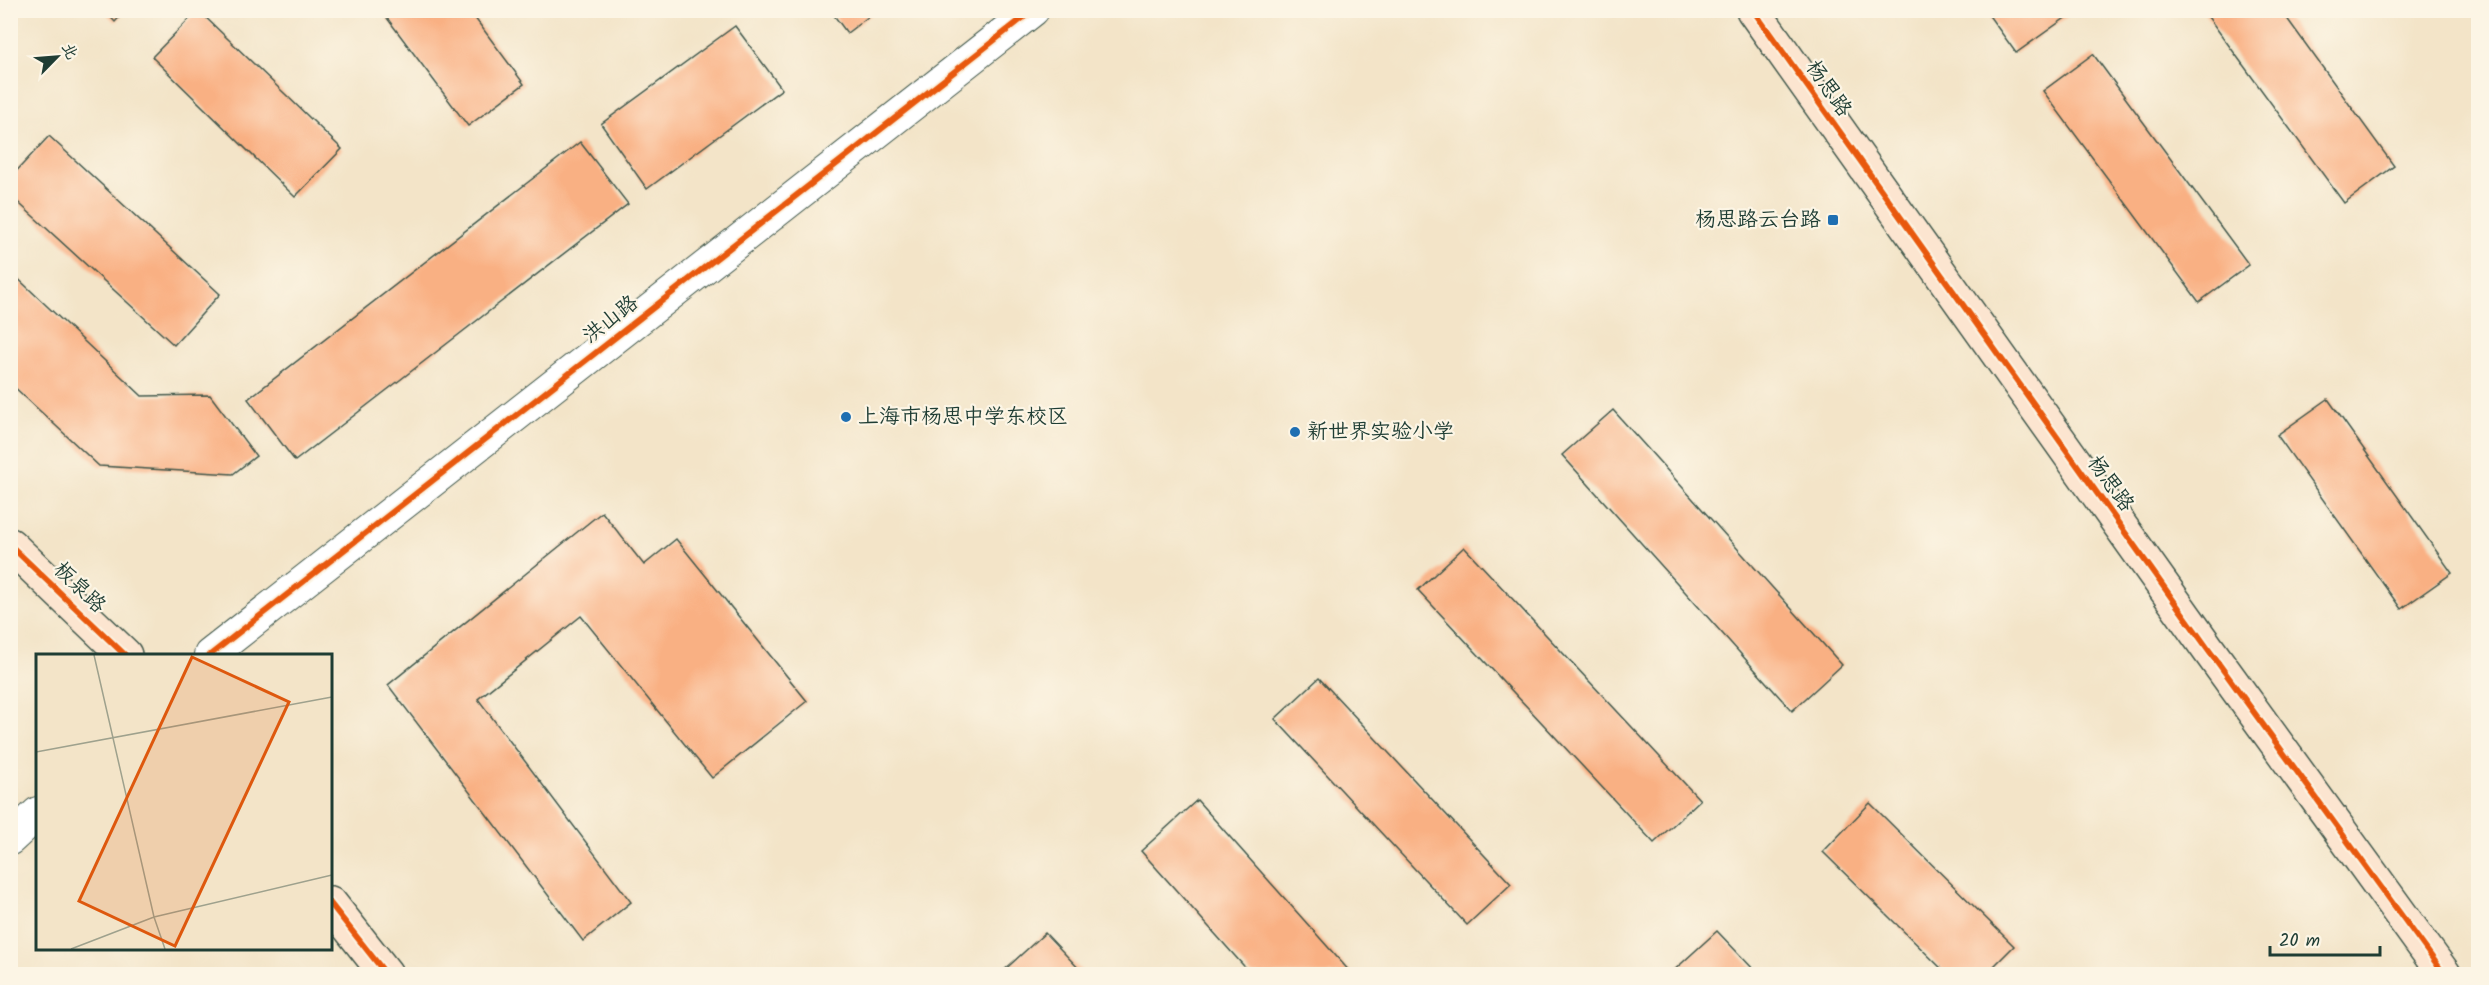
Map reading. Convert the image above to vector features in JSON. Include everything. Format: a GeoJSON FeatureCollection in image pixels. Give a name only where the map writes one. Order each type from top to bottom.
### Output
{"type":"FeatureCollection","features":[{"type":"Feature","properties":{"kind":"street","name":"洪山路"},"geometry":{"type":"LineString","coordinates":[[211,654],[1033,10]]}},
{"type":"Feature","properties":{"kind":"street","name":"杨思路"},"geometry":{"type":"LineString","coordinates":[[1753,10],[2201,640],[2444,975]]}},
{"type":"Feature","properties":{"kind":"street","name":"板泉路"},"geometry":{"type":"LineString","coordinates":[[10,545],[124,654]]}},
{"type":"Feature","properties":{"kind":"street"},"geometry":{"type":"LineString","coordinates":[[10,839],[36,815]]}},
{"type":"Feature","properties":{"kind":"street"},"geometry":{"type":"LineString","coordinates":[[332,906],[386,975]]}},
{"type":"Feature","properties":{"kind":"building"},"geometry":{"type":"Polygon","coordinates":[[[104,10],[126,10],[115,22],[104,10]]]}},
{"type":"Feature","properties":{"kind":"building"},"geometry":{"type":"Polygon","coordinates":[[[198,10],[342,149],[295,197],[152,57],[198,10]]]}},
{"type":"Feature","properties":{"kind":"building"},"geometry":{"type":"Polygon","coordinates":[[[381,10],[469,10],[524,84],[468,126],[381,10]]]}},
{"type":"Feature","properties":{"kind":"building"},"geometry":{"type":"Polygon","coordinates":[[[830,10],[877,10],[847,33],[830,10]]]}},
{"type":"Feature","properties":{"kind":"building"},"geometry":{"type":"Polygon","coordinates":[[[1985,10],[2064,10],[2068,16],[2016,53],[1985,10]]]}},
{"type":"Feature","properties":{"kind":"building"},"geometry":{"type":"Polygon","coordinates":[[[2203,10],[2281,10],[2394,166],[2344,203],[2203,10]]]}},
{"type":"Feature","properties":{"kind":"building"},"geometry":{"type":"Polygon","coordinates":[[[735,26],[782,89],[647,189],[601,124],[735,26]]]}},
{"type":"Feature","properties":{"kind":"building"},"geometry":{"type":"Polygon","coordinates":[[[2093,54],[2249,265],[2199,302],[2043,91],[2093,54]]]}},
{"type":"Feature","properties":{"kind":"building"},"geometry":{"type":"Polygon","coordinates":[[[49,136],[220,294],[174,345],[10,195],[10,178],[49,136]]]}},
{"type":"Feature","properties":{"kind":"building"},"geometry":{"type":"Polygon","coordinates":[[[580,142],[628,204],[295,461],[248,399],[580,142]]]}},
{"type":"Feature","properties":{"kind":"building"},"geometry":{"type":"Polygon","coordinates":[[[10,271],[142,396],[210,395],[256,456],[233,474],[99,466],[10,383],[10,271]]]}},
{"type":"Feature","properties":{"kind":"building"},"geometry":{"type":"Polygon","coordinates":[[[2328,399],[2452,573],[2401,609],[2277,435],[2328,399]]]}},
{"type":"Feature","properties":{"kind":"building"},"geometry":{"type":"Polygon","coordinates":[[[1613,410],[1842,665],[1792,711],[1562,455],[1613,410]]]}},
{"type":"Feature","properties":{"kind":"building"},"geometry":{"type":"Polygon","coordinates":[[[602,512],[644,565],[676,539],[807,701],[712,778],[581,616],[478,699],[631,902],[583,941],[388,685],[602,512]]]}},
{"type":"Feature","properties":{"kind":"building"},"geometry":{"type":"Polygon","coordinates":[[[1464,547],[1700,800],[1654,843],[1418,590],[1464,547]]]}},
{"type":"Feature","properties":{"kind":"building"},"geometry":{"type":"Polygon","coordinates":[[[1319,678],[1511,884],[1467,925],[1275,719],[1319,678]]]}},
{"type":"Feature","properties":{"kind":"building"},"geometry":{"type":"Polygon","coordinates":[[[1197,800],[1352,974],[1251,974],[1141,851],[1197,800]]]}},
{"type":"Feature","properties":{"kind":"building"},"geometry":{"type":"Polygon","coordinates":[[[1870,803],[2014,946],[1986,974],[1947,974],[1823,852],[1870,803]]]}},
{"type":"Feature","properties":{"kind":"building"},"geometry":{"type":"Polygon","coordinates":[[[1717,931],[1758,974],[1670,974],[1717,931]]]}},
{"type":"Feature","properties":{"kind":"building"},"geometry":{"type":"Polygon","coordinates":[[[1045,933],[1084,974],[1000,974],[1045,933]]]}},
{"type":"Feature","properties":{"kind":"cycle path"},"geometry":{"type":"LineString","coordinates":[[211,654],[1033,10]]}},
{"type":"Feature","properties":{"kind":"cycle path"},"geometry":{"type":"LineString","coordinates":[[1753,10],[2208,649],[2444,974]]}},
{"type":"Feature","properties":{"kind":"cycle path"},"geometry":{"type":"LineString","coordinates":[[10,545],[124,654]]}},
{"type":"Feature","properties":{"kind":"cycle path"},"geometry":{"type":"LineString","coordinates":[[332,906],[386,974]]}},
{"type":"Feature","properties":{"kind":"place","name":"杨思路云台路"},"geometry":{"type":"Point","coordinates":[1833,220]}},
{"type":"Feature","properties":{"kind":"place","name":"上海市杨思中学东校区"},"geometry":{"type":"Point","coordinates":[846,417]}},
{"type":"Feature","properties":{"kind":"place","name":"新世界实验小学"},"geometry":{"type":"Point","coordinates":[1295,432]}}]}
